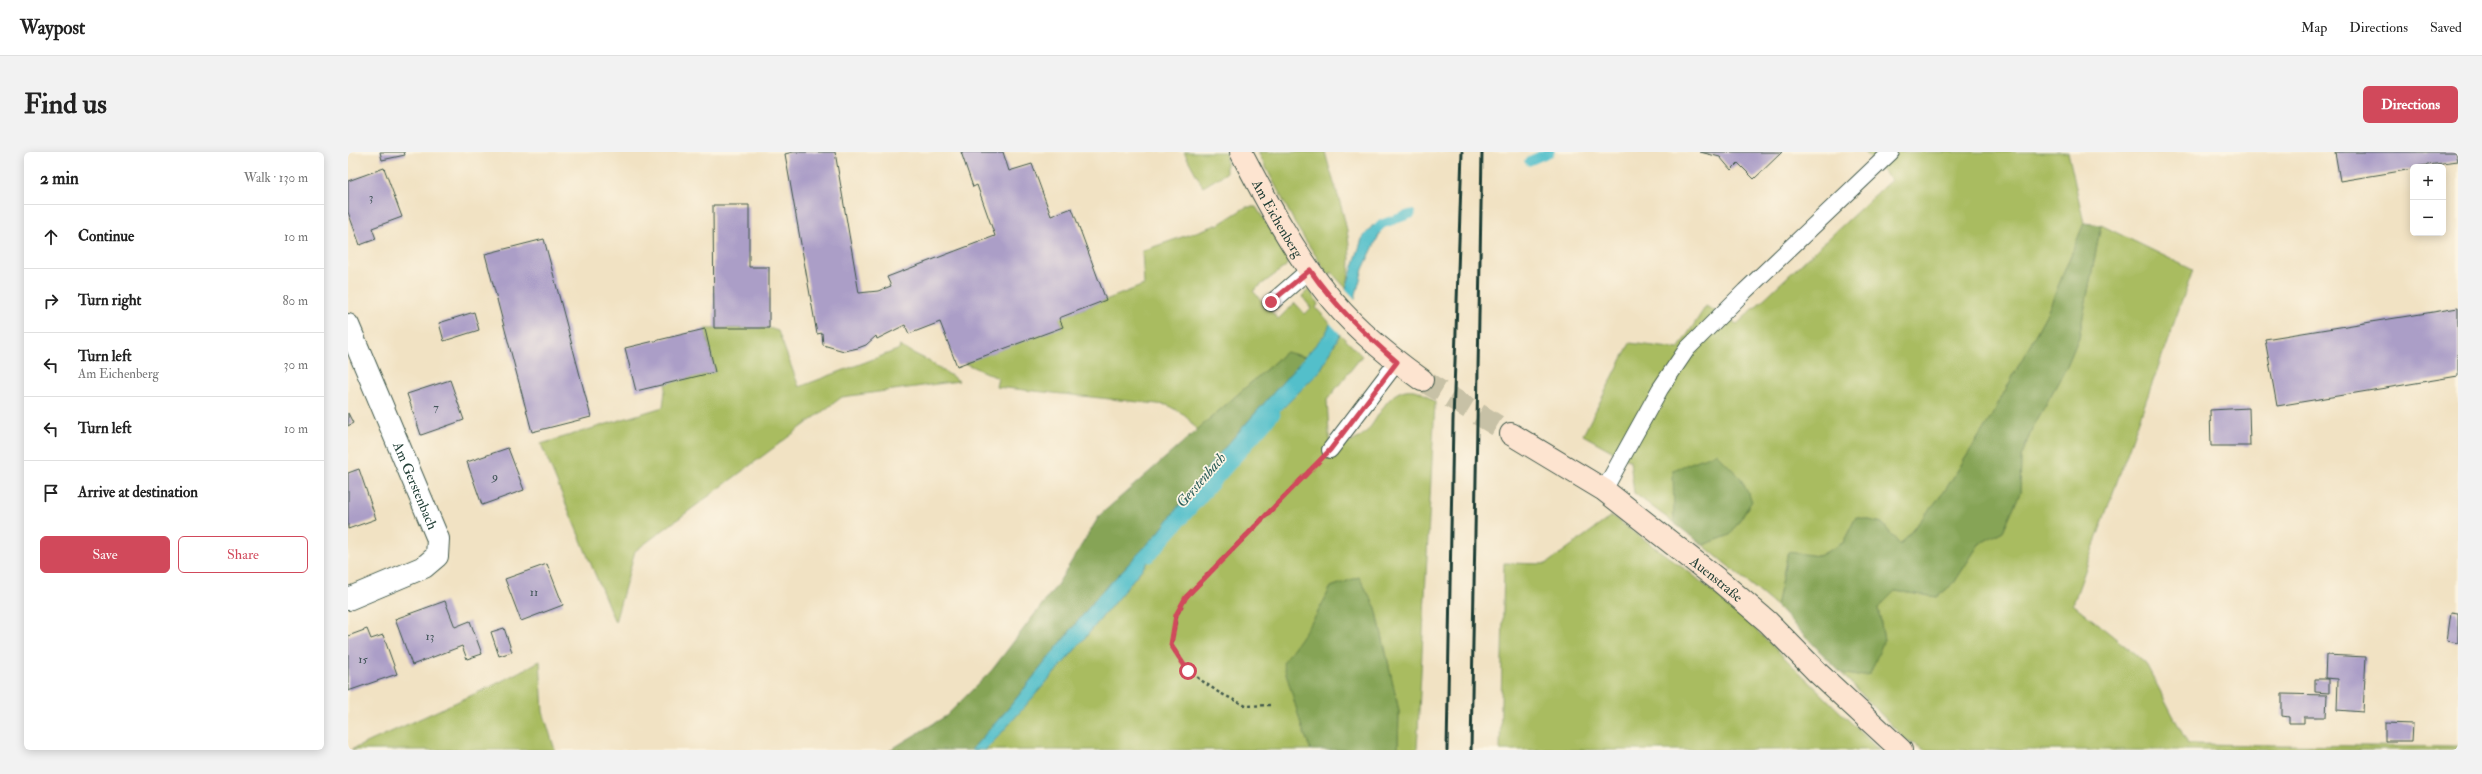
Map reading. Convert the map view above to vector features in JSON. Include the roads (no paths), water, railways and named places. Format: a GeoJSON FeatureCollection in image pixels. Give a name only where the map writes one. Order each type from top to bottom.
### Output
{"type":"FeatureCollection","features":[{"type":"Feature","properties":{"kind":"street","name":"Am Eichenberg"},"geometry":{"type":"LineString","coordinates":[[1241,152],[1288,238],[1324,292],[1363,332],[1397,362],[1422,380]]}},
{"type":"Feature","properties":{"kind":"street","name":"Am Gerstenbach"},"geometry":{"type":"LineString","coordinates":[[348,325],[438,539],[437,556],[424,567],[348,599]]}},
{"type":"Feature","properties":{"kind":"street","name":"Auenstraße"},"geometry":{"type":"LineString","coordinates":[[1511,434],[1604,490],[1768,622],[1818,673],[1901,750]]}},
{"type":"Feature","properties":{"kind":"lane"},"geometry":{"type":"LineString","coordinates":[[1604,490],[1660,389],[1687,349],[1745,291],[1891,152]]}},
{"type":"Feature","properties":{"kind":"lane"},"geometry":{"type":"LineString","coordinates":[[1271,302],[1310,270]]}},
{"type":"Feature","properties":{"kind":"lane"},"geometry":{"type":"LineString","coordinates":[[1330,450],[1397,362]]}},
{"type":"Feature","properties":{"kind":"water"},"geometry":{"type":"Polygon","coordinates":[[[1373,225],[1380,233],[1363,269],[1355,298],[1340,334],[1320,371],[1238,453],[1074,651],[997,738],[985,750],[971,750],[1007,710],[1098,596],[1159,532],[1213,461],[1326,333],[1346,288],[1362,239],[1373,225]]]}},
{"type":"Feature","properties":{"kind":"waterway","name":"Gerstenbach"},"geometry":{"type":"LineString","coordinates":[[1529,161],[1550,152]]}},
{"type":"Feature","properties":{"kind":"waterway","name":"Gerstenbach"},"geometry":{"type":"LineString","coordinates":[[1369,237],[1382,224],[1411,214]]}},
{"type":"Feature","properties":{"kind":"waterway","name":"Gerstenbach"},"geometry":{"type":"LineString","coordinates":[[1150,558],[1276,414]]}},
{"type":"Feature","properties":{"kind":"tunnel"},"geometry":{"type":"LineString","coordinates":[[1422,380],[1511,434]]}},
{"type":"Feature","properties":{"kind":"railway"},"geometry":{"type":"LineString","coordinates":[[1447,750],[1453,421],[1462,152]]}},
{"type":"Feature","properties":{"kind":"railway"},"geometry":{"type":"LineString","coordinates":[[1471,750],[1482,152]]}}]}
